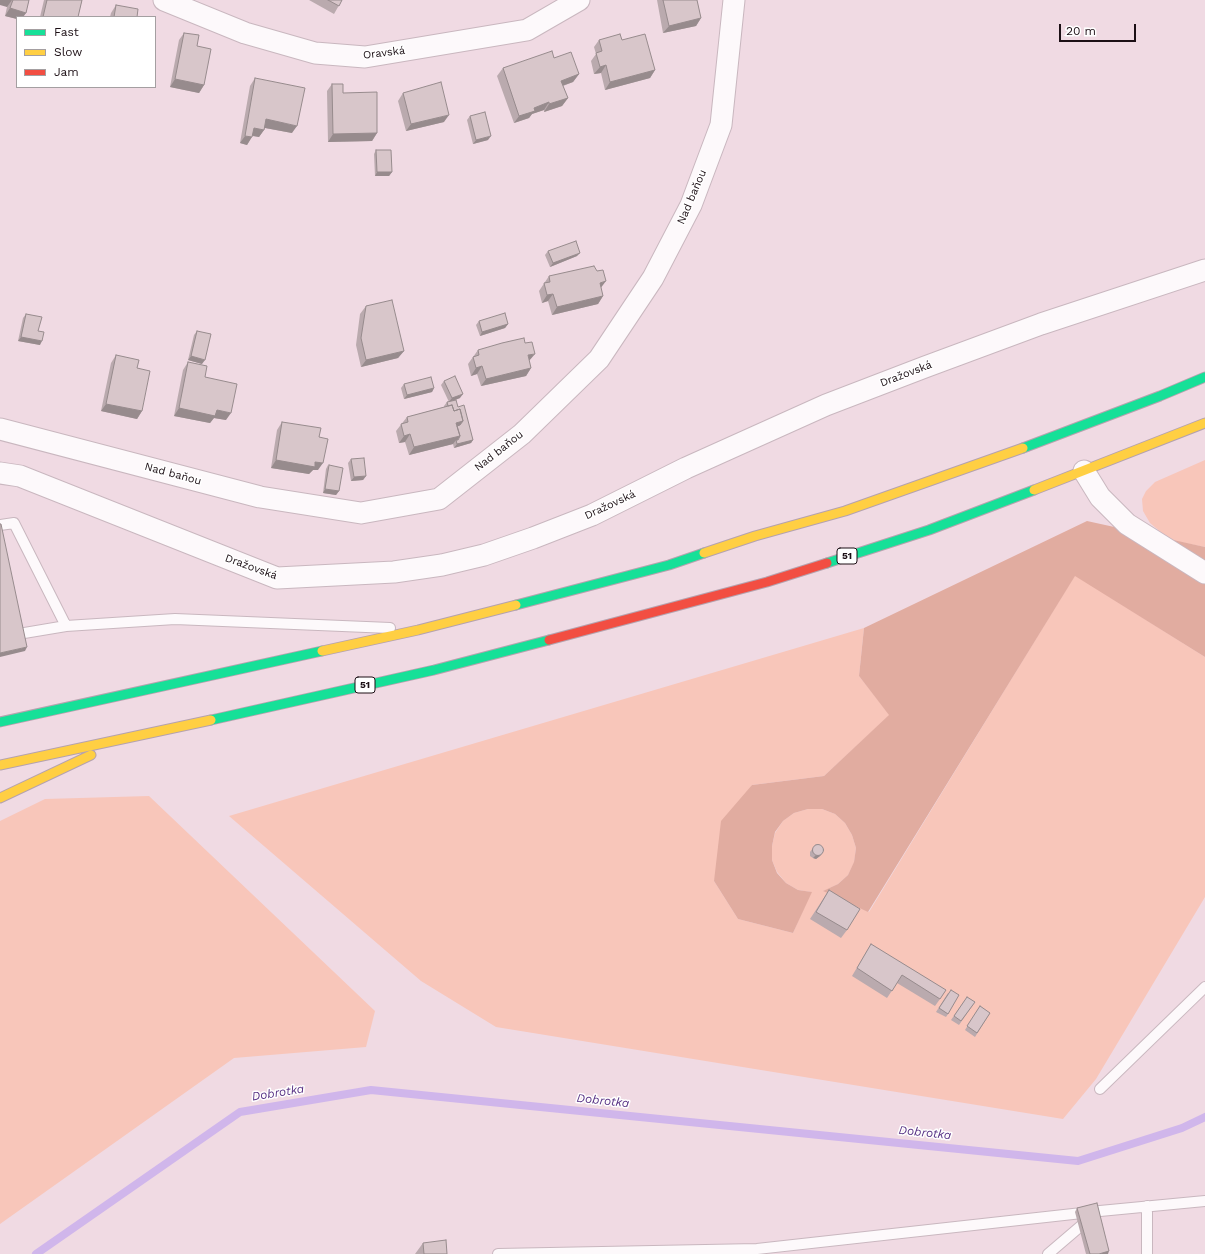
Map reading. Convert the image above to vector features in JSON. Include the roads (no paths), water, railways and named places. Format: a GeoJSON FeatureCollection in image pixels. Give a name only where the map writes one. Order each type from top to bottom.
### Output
{"type":"FeatureCollection","features":[{"type":"Feature","properties":{"kind":"main road"},"geometry":{"type":"LineString","coordinates":[[0,722],[418,630],[669,565],[755,536],[845,511],[1011,453],[1160,396],[1205,377]]}},
{"type":"Feature","properties":{"kind":"main road","name":"51"},"geometry":{"type":"LineString","coordinates":[[0,765],[434,670],[606,626],[767,582],[929,530],[1205,423]]}},
{"type":"Feature","properties":{"kind":"main road"},"geometry":{"type":"LineString","coordinates":[[0,798],[123,739]]}},
{"type":"Feature","properties":{"kind":"street","name":"Oravská"},"geometry":{"type":"LineString","coordinates":[[164,0],[245,33],[315,52],[365,57],[528,30],[579,0]]}},
{"type":"Feature","properties":{"kind":"street","name":"Nad baňou"},"geometry":{"type":"LineString","coordinates":[[0,429],[260,497],[360,513],[439,499],[522,434],[599,359],[653,278],[690,205],[721,125],[734,0]]}},
{"type":"Feature","properties":{"kind":"street","name":"Dražovská"},"geometry":{"type":"LineString","coordinates":[[0,472],[20,476],[277,578],[394,572],[442,565],[484,555],[592,515],[686,468],[819,408],[918,369],[1041,324],[1205,270]]}},
{"type":"Feature","properties":{"kind":"street"},"geometry":{"type":"LineString","coordinates":[[1084,471],[1100,497],[1127,524],[1205,573]]}},
{"type":"Feature","properties":{"kind":"lane"},"geometry":{"type":"LineString","coordinates":[[0,525],[14,523],[66,626]]}},
{"type":"Feature","properties":{"kind":"lane"},"geometry":{"type":"LineString","coordinates":[[0,638],[66,626],[175,619],[418,630]]}},
{"type":"Feature","properties":{"kind":"lane"},"geometry":{"type":"LineString","coordinates":[[1100,1089],[1205,987]]}},
{"type":"Feature","properties":{"kind":"lane"},"geometry":{"type":"LineString","coordinates":[[498,1254],[757,1251],[1100,1211],[1205,1202]]}},
{"type":"Feature","properties":{"kind":"lane"},"geometry":{"type":"LineString","coordinates":[[1147,1206],[1147,1254]]}},
{"type":"Feature","properties":{"kind":"lane"},"geometry":{"type":"LineString","coordinates":[[1048,1254],[1100,1211]]}},
{"type":"Feature","properties":{"kind":"waterway","name":"Dobrotka"},"geometry":{"type":"LineString","coordinates":[[36,1254],[240,1112],[371,1090],[1078,1161],[1182,1128],[1205,1117]]}}]}
